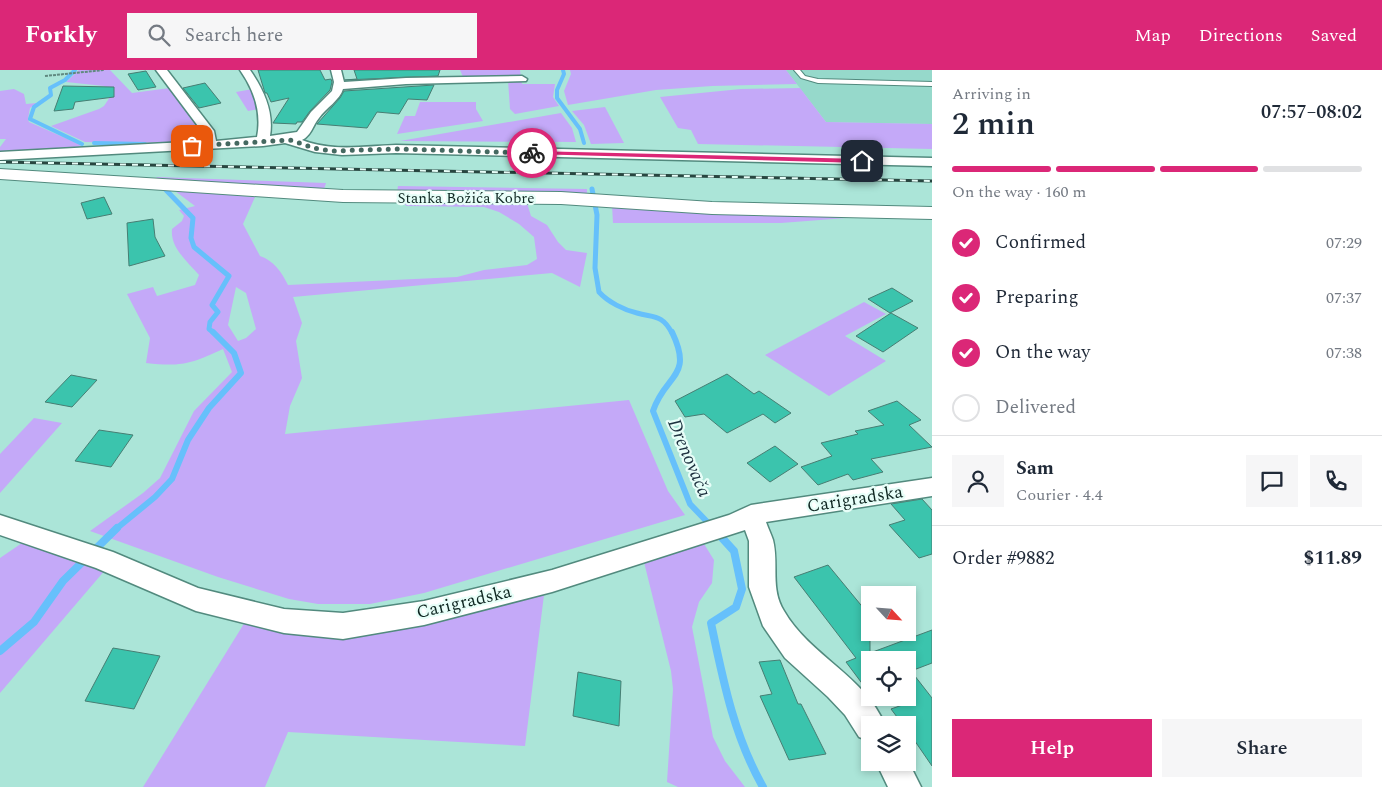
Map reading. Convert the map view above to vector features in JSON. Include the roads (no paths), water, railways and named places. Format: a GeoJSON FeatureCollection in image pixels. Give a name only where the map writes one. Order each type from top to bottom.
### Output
{"type":"FeatureCollection","features":[{"type":"Feature","properties":{"kind":"street"},"geometry":{"type":"LineString","coordinates":[[161,70],[210,134],[210,146]]}},
{"type":"Feature","properties":{"kind":"street"},"geometry":{"type":"LineString","coordinates":[[244,70],[257,87],[265,113],[264,142]]}},
{"type":"Feature","properties":{"kind":"street"},"geometry":{"type":"LineString","coordinates":[[0,156],[210,146],[290,140],[302,135],[315,115],[337,92],[339,86],[336,70]]}},
{"type":"Feature","properties":{"kind":"street"},"geometry":{"type":"LineString","coordinates":[[339,86],[406,81],[522,79]]}},
{"type":"Feature","properties":{"kind":"street"},"geometry":{"type":"LineString","coordinates":[[290,140],[314,148],[332,151],[396,149],[932,162]]}},
{"type":"Feature","properties":{"kind":"street","name":"Stanka Božića Kobre"},"geometry":{"type":"LineString","coordinates":[[0,174],[343,196],[584,199],[712,208],[932,213]]}},
{"type":"Feature","properties":{"kind":"street","name":"Carigradska"},"geometry":{"type":"LineString","coordinates":[[0,525],[104,560],[196,599],[284,621],[343,626],[424,613],[543,583],[704,534],[743,519],[929,491]]}},
{"type":"Feature","properties":{"kind":"street"},"geometry":{"type":"LineString","coordinates":[[743,519],[761,541],[762,587],[772,617],[795,649],[838,687],[863,716]]}},
{"type":"Feature","properties":{"kind":"street"},"geometry":{"type":"LineString","coordinates":[[897,771],[905,787]]}},
{"type":"Feature","properties":{"kind":"lane"},"geometry":{"type":"LineString","coordinates":[[797,70],[803,77],[818,81],[932,84]]}},
{"type":"Feature","properties":{"kind":"waterway"},"geometry":{"type":"LineString","coordinates":[[75,70],[65,80],[50,88],[51,95],[34,107],[30,119],[82,144]]}},
{"type":"Feature","properties":{"kind":"waterway","name":"Drenovača"},"geometry":{"type":"LineString","coordinates":[[563,70],[564,74],[557,90],[557,98],[580,129],[584,143]]}},
{"type":"Feature","properties":{"kind":"waterway"},"geometry":{"type":"LineString","coordinates":[[94,143],[145,144]]}},
{"type":"Feature","properties":{"kind":"waterway","name":"Drenovača"},"geometry":{"type":"LineString","coordinates":[[592,189],[597,215],[595,268],[599,292],[622,308],[661,320],[672,333]]}},
{"type":"Feature","properties":{"kind":"waterway"},"geometry":{"type":"LineString","coordinates":[[166,190],[193,218],[191,238],[194,247],[229,276],[212,305],[218,312],[210,322],[209,329],[214,333]]}},
{"type":"Feature","properties":{"kind":"waterway","name":"Drenovača"},"geometry":{"type":"LineString","coordinates":[[672,332],[678,347],[679,367],[658,399],[653,411],[690,504],[714,529]]}},
{"type":"Feature","properties":{"kind":"waterway"},"geometry":{"type":"LineString","coordinates":[[116,529],[155,497],[172,479],[188,440],[209,408],[241,373],[234,353],[214,333]]}},
{"type":"Feature","properties":{"kind":"waterway"},"geometry":{"type":"LineString","coordinates":[[0,651],[34,622],[63,581],[117,528]]}},
{"type":"Feature","properties":{"kind":"waterway","name":"Drenovača"},"geometry":{"type":"LineString","coordinates":[[713,528],[734,551],[742,589],[736,607],[711,623],[725,686],[737,728],[744,748],[763,787]]}},
{"type":"Feature","properties":{"kind":"railway"},"geometry":{"type":"LineString","coordinates":[[0,162],[932,181]]}}]}
